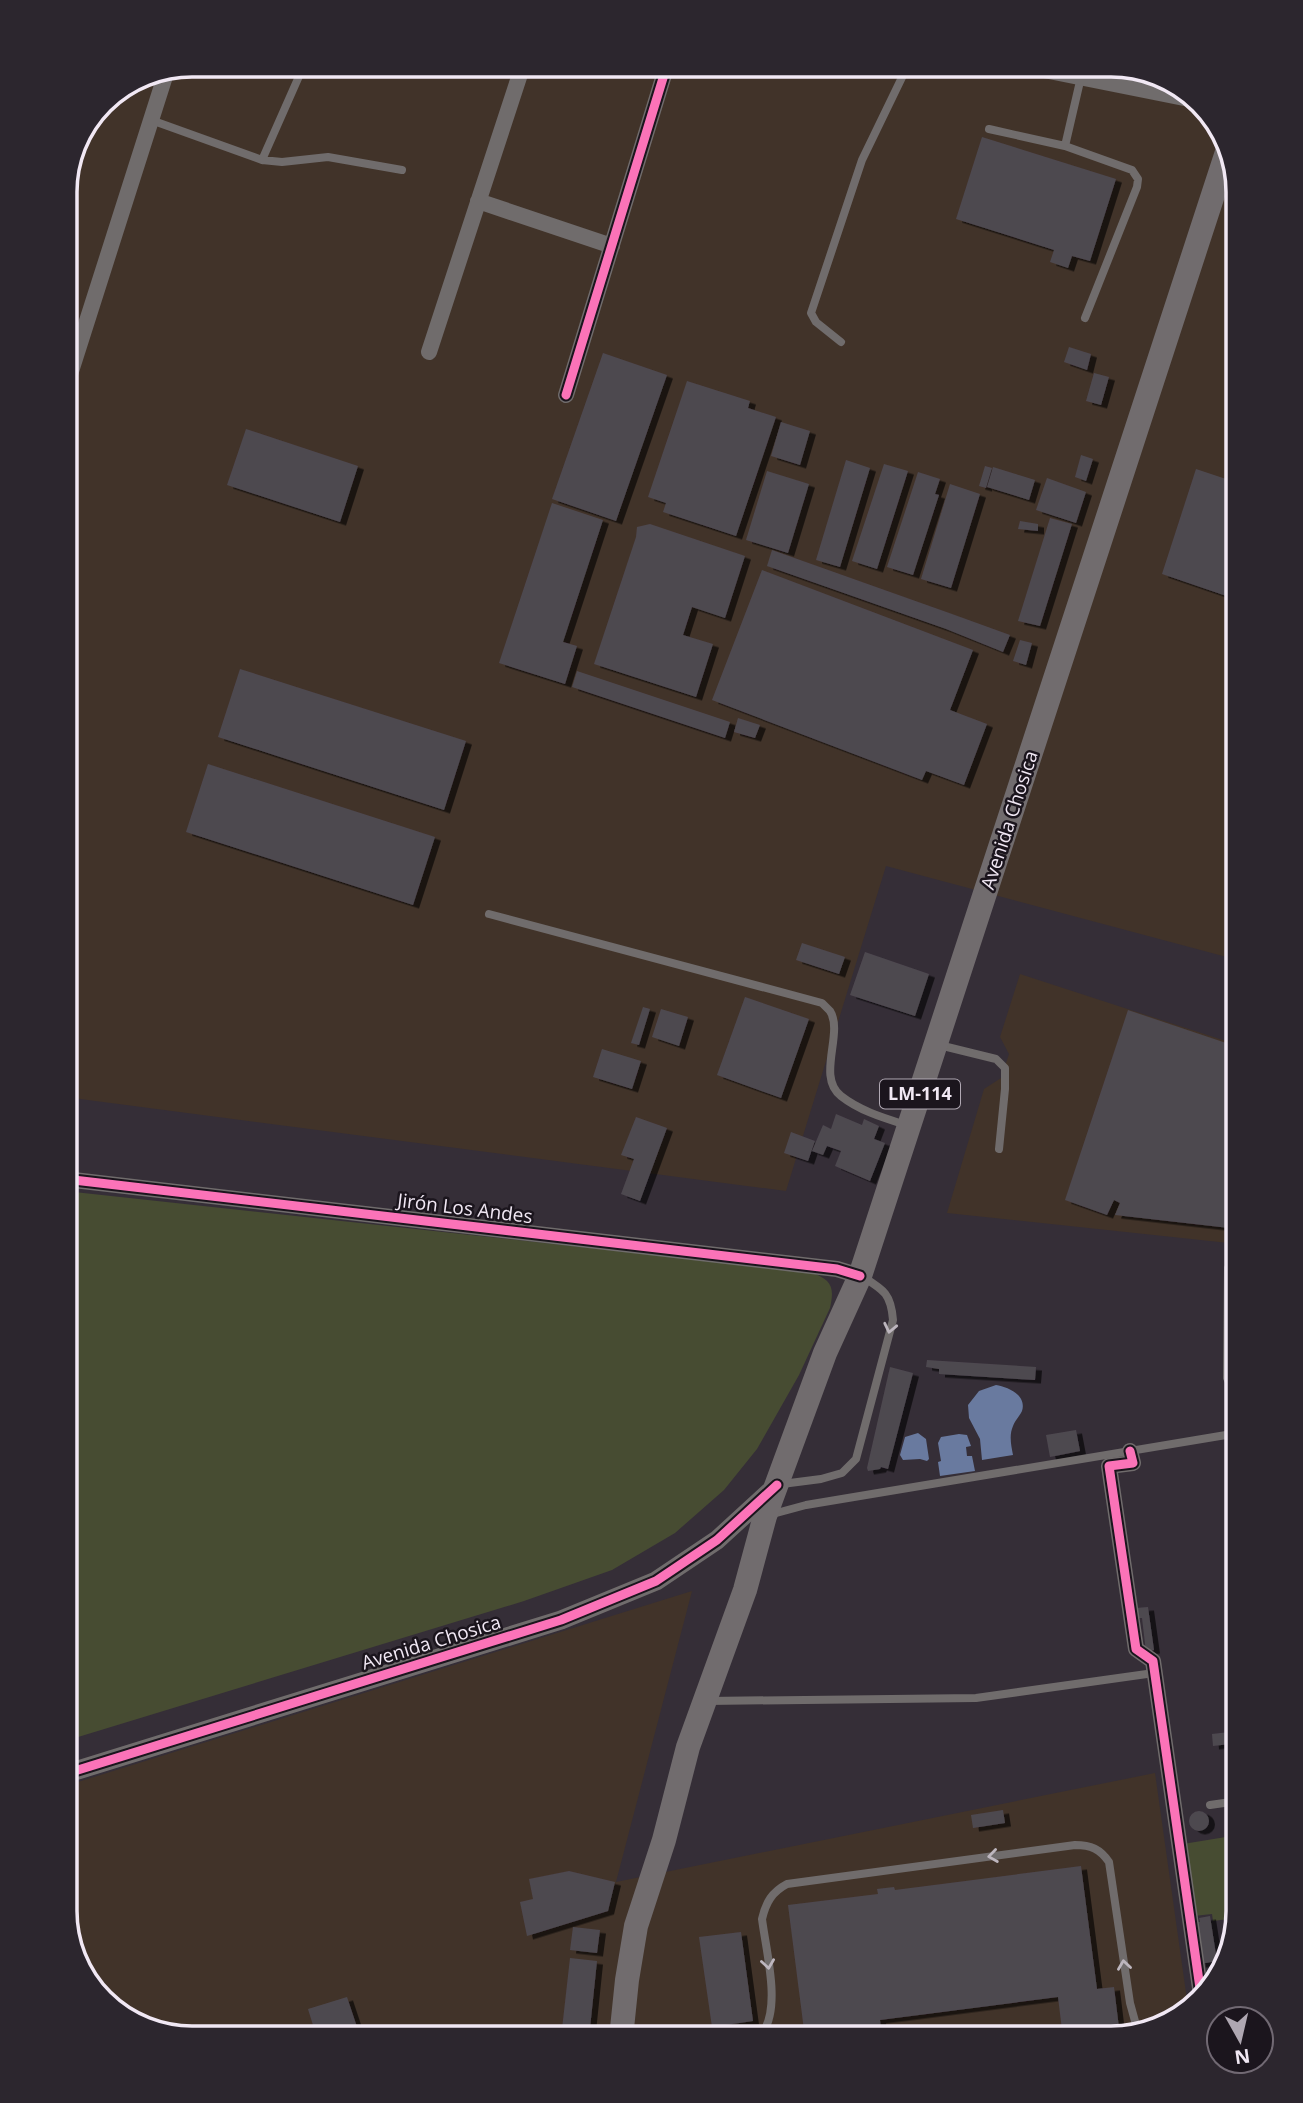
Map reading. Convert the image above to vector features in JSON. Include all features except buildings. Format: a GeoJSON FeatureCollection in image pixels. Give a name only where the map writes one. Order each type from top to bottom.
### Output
{"type":"FeatureCollection","features":[{"type":"Feature","properties":{"kind":"main road","name":"Avenida Chosica"},"geometry":{"type":"LineString","coordinates":[[622,2026],[636,1926],[664,1840],[688,1747],[745,1590],[765,1516],[825,1353],[860,1276],[1223,165]]}},
{"type":"Feature","properties":{"kind":"street"},"geometry":{"type":"LineString","coordinates":[[429,352],[519,77]]}},
{"type":"Feature","properties":{"kind":"street"},"geometry":{"type":"LineString","coordinates":[[566,395],[663,77]]}},
{"type":"Feature","properties":{"kind":"street"},"geometry":{"type":"LineString","coordinates":[[1081,77],[1175,96]]}},
{"type":"Feature","properties":{"kind":"street"},"geometry":{"type":"LineString","coordinates":[[77,352],[164,81]]}},
{"type":"Feature","properties":{"kind":"street"},"geometry":{"type":"LineString","coordinates":[[478,201],[612,246]]}},
{"type":"Feature","properties":{"kind":"street","name":"Jirón Los Andes"},"geometry":{"type":"LineString","coordinates":[[77,1180],[837,1269],[860,1276]]}},
{"type":"Feature","properties":{"kind":"street"},"geometry":{"type":"LineString","coordinates":[[1130,1451],[1133,1463],[1109,1466],[1136,1649],[1153,1661],[1199,1984]]}},
{"type":"Feature","properties":{"kind":"street","name":"Avenida Chosica"},"geometry":{"type":"LineString","coordinates":[[77,1770],[561,1620],[656,1581],[717,1540],[777,1485]]}},
{"type":"Feature","properties":{"kind":"lane"},"geometry":{"type":"LineString","coordinates":[[262,160],[299,77]]}},
{"type":"Feature","properties":{"kind":"lane"},"geometry":{"type":"LineString","coordinates":[[841,342],[816,322],[811,313],[863,160],[902,77]]}},
{"type":"Feature","properties":{"kind":"lane"},"geometry":{"type":"LineString","coordinates":[[1065,146],[1081,77]]}},
{"type":"Feature","properties":{"kind":"lane"},"geometry":{"type":"LineString","coordinates":[[151,120],[262,160],[282,162],[328,157],[402,170]]}},
{"type":"Feature","properties":{"kind":"lane"},"geometry":{"type":"LineString","coordinates":[[989,129],[1065,146],[1132,170],[1138,179],[1085,318]]}},
{"type":"Feature","properties":{"kind":"lane"},"geometry":{"type":"LineString","coordinates":[[489,914],[822,1003],[830,1010],[834,1022],[830,1077],[838,1094],[871,1113],[909,1126]]}},
{"type":"Feature","properties":{"kind":"lane"},"geometry":{"type":"LineString","coordinates":[[936,1044],[996,1059],[1005,1068],[999,1149]]}},
{"type":"Feature","properties":{"kind":"lane"},"geometry":{"type":"LineString","coordinates":[[777,1485],[842,1473],[856,1459],[893,1320],[892,1303],[881,1288],[860,1276]]}},
{"type":"Feature","properties":{"kind":"lane"},"geometry":{"type":"LineString","coordinates":[[765,1516],[806,1505],[1226,1435]]}},
{"type":"Feature","properties":{"kind":"lane"},"geometry":{"type":"LineString","coordinates":[[704,1701],[976,1698],[1154,1673]]}},
{"type":"Feature","properties":{"kind":"lane"},"geometry":{"type":"LineString","coordinates":[[1210,1805],[1226,1803]]}},
{"type":"Feature","properties":{"kind":"lane"},"geometry":{"type":"LineString","coordinates":[[768,2026],[773,2003],[762,1919],[770,1898],[788,1884],[1075,1845],[1095,1848],[1108,1862],[1136,2023]]}},
{"type":"Feature","properties":{"kind":"shaded area"},"geometry":{"type":"Polygon","coordinates":[[[192,77],[1119,77],[1148,83],[1175,96],[1207,128],[1220,155],[1226,192],[1226,957],[886,866],[786,1191],[77,1099],[77,184],[89,141],[101,122],[134,92],[169,79],[192,77]]]}},
{"type":"Feature","properties":{"kind":"shaded area"},"geometry":{"type":"Polygon","coordinates":[[[1020,974],[1226,1041],[1226,1243],[947,1213],[984,1089],[1001,1078],[1009,1054],[1000,1037],[1020,974]]]}},
{"type":"Feature","properties":{"kind":"shaded area"},"geometry":{"type":"Polygon","coordinates":[[[692,1591],[616,1882],[1155,1773],[1187,1997],[1175,2007],[1141,2022],[1111,2026],[169,2024],[141,2014],[116,1997],[96,1975],[81,1941],[77,1911],[77,1782],[692,1591]]]}},
{"type":"Feature","properties":{"kind":"green space"},"geometry":{"type":"Polygon","coordinates":[[[77,1192],[811,1272],[827,1281],[831,1289],[830,1308],[799,1375],[757,1449],[724,1490],[675,1533],[612,1570],[524,1601],[77,1737],[77,1192]]]}},
{"type":"Feature","properties":{"kind":"green space"},"geometry":{"type":"Polygon","coordinates":[[[1226,1837],[1225,1919],[1213,1921],[1212,1914],[1194,1916],[1183,1844],[1226,1837]]]}},
{"type":"Feature","properties":{"kind":"water"},"geometry":{"type":"Polygon","coordinates":[[[996,1385],[1019,1396],[1023,1405],[1022,1411],[1011,1433],[1013,1455],[982,1460],[980,1439],[969,1418],[968,1405],[979,1391],[996,1385]]]}},
{"type":"Feature","properties":{"kind":"water"},"geometry":{"type":"Polygon","coordinates":[[[918,1433],[926,1439],[929,1459],[903,1460],[900,1455],[905,1437],[918,1433]]]}},
{"type":"Feature","properties":{"kind":"water"},"geometry":{"type":"Polygon","coordinates":[[[967,1435],[971,1446],[966,1447],[967,1456],[972,1456],[975,1471],[940,1476],[938,1443],[941,1437],[967,1435]]]}},
{"type":"Feature","properties":{"kind":"cycle path"},"geometry":{"type":"LineString","coordinates":[[566,395],[663,77]]}},
{"type":"Feature","properties":{"kind":"cycle path"},"geometry":{"type":"LineString","coordinates":[[77,1180],[837,1269],[860,1276]]}},
{"type":"Feature","properties":{"kind":"cycle path"},"geometry":{"type":"LineString","coordinates":[[1130,1451],[1133,1463],[1109,1466],[1136,1649],[1153,1661],[1199,1984]]}},
{"type":"Feature","properties":{"kind":"cycle path"},"geometry":{"type":"LineString","coordinates":[[77,1770],[561,1620],[656,1581],[717,1540],[777,1485]]}}]}
